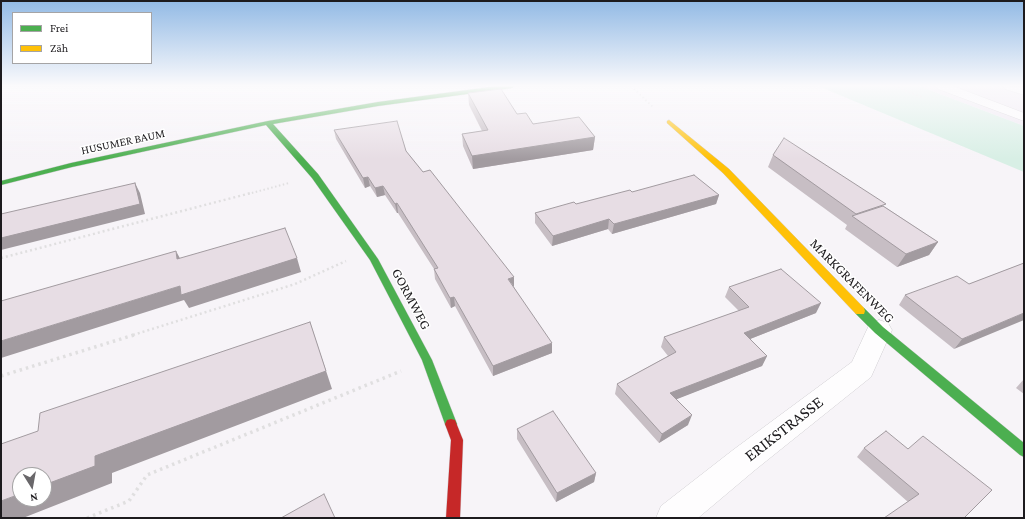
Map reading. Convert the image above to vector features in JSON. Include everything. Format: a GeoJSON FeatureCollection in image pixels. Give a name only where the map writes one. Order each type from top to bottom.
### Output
{"type":"FeatureCollection","features":[{"type":"Feature","properties":{"kind":"street","name":"HUSUMER BAUM"},"geometry":{"type":"LineString","coordinates":[[1,183],[71,165],[268,123],[342,110]]}},
{"type":"Feature","properties":{"kind":"street","name":"MARKGRAFENWEG"},"geometry":{"type":"LineString","coordinates":[[669,122],[726,172],[879,330],[1024,451]]}},
{"type":"Feature","properties":{"kind":"street","name":"GORMWEG"},"geometry":{"type":"LineString","coordinates":[[268,123],[314,176],[368,250],[427,360],[457,440],[454,518]]}},
{"type":"Feature","properties":{"kind":"street","name":"ERIKSTRASSE"},"geometry":{"type":"LineString","coordinates":[[673,518],[744,460],[862,368],[879,330]]}},
{"type":"Feature","properties":{"kind":"lane"},"geometry":{"type":"LineString","coordinates":[[1008,110],[1024,116]]}},
{"type":"Feature","properties":{"kind":"path"},"geometry":{"type":"LineString","coordinates":[[657,110],[669,122]]}},
{"type":"Feature","properties":{"kind":"path"},"geometry":{"type":"LineString","coordinates":[[1,258],[314,176]]}},
{"type":"Feature","properties":{"kind":"path"},"geometry":{"type":"LineString","coordinates":[[1,376],[295,284],[368,250]]}},
{"type":"Feature","properties":{"kind":"path"},"geometry":{"type":"LineString","coordinates":[[87,518],[129,501],[147,476],[427,360]]}},
{"type":"Feature","properties":{"kind":"shaded area"},"geometry":{"type":"Polygon","coordinates":[[[983,110],[1024,110],[1024,126],[983,110]]]}},
{"type":"Feature","properties":{"kind":"green space"},"geometry":{"type":"Polygon","coordinates":[[[876,110],[983,110],[1024,126],[1024,172],[876,110]]]}},
{"type":"Feature","properties":{"kind":"building"},"geometry":{"type":"Polygon","coordinates":[[[477,110],[515,110],[517,114],[526,113],[533,124],[579,117],[595,137],[472,156],[462,134],[488,130],[477,110]]]}},
{"type":"Feature","properties":{"kind":"building"},"geometry":{"type":"Polygon","coordinates":[[[397,121],[406,151],[423,172],[430,170],[514,277],[508,279],[552,343],[493,366],[454,297],[450,298],[434,269],[438,268],[397,203],[395,204],[383,186],[375,188],[368,177],[363,178],[334,130],[397,121]]]}},
{"type":"Feature","properties":{"kind":"building"},"geometry":{"type":"Polygon","coordinates":[[[784,138],[886,204],[856,214],[773,155],[784,138]]]}},
{"type":"Feature","properties":{"kind":"building"},"geometry":{"type":"Polygon","coordinates":[[[694,175],[719,195],[614,224],[609,219],[553,236],[535,213],[574,202],[576,204],[630,190],[632,192],[694,175]]]}},
{"type":"Feature","properties":{"kind":"building"},"geometry":{"type":"Polygon","coordinates":[[[135,183],[140,204],[1,238],[1,214],[135,183]]]}},
{"type":"Feature","properties":{"kind":"building"},"geometry":{"type":"Polygon","coordinates":[[[883,206],[938,242],[906,254],[852,216],[883,206]]]}},
{"type":"Feature","properties":{"kind":"building"},"geometry":{"type":"Polygon","coordinates":[[[285,228],[297,258],[181,295],[180,286],[1,341],[1,301],[176,251],[177,259],[285,228]]]}},
{"type":"Feature","properties":{"kind":"building"},"geometry":{"type":"Polygon","coordinates":[[[1024,263],[1024,313],[962,339],[905,295],[957,276],[969,284],[1024,263]]]}},
{"type":"Feature","properties":{"kind":"building"},"geometry":{"type":"Polygon","coordinates":[[[781,269],[821,303],[744,333],[767,356],[670,393],[692,415],[662,434],[617,384],[676,352],[664,337],[749,307],[729,287],[781,269]]]}},
{"type":"Feature","properties":{"kind":"building"},"geometry":{"type":"Polygon","coordinates":[[[310,322],[326,371],[95,456],[95,466],[52,482],[52,467],[12,467],[12,497],[1,501],[1,444],[38,431],[40,413],[310,322]]]}},
{"type":"Feature","properties":{"kind":"building"},"geometry":{"type":"Polygon","coordinates":[[[553,411],[596,473],[557,493],[517,429],[553,411]]]}},
{"type":"Feature","properties":{"kind":"building"},"geometry":{"type":"Polygon","coordinates":[[[886,431],[908,449],[923,436],[992,490],[964,518],[884,518],[919,494],[864,448],[886,431]]]}},
{"type":"Feature","properties":{"kind":"building"},"geometry":{"type":"Polygon","coordinates":[[[324,494],[335,518],[281,518],[324,494]]]}},
{"type":"Feature","properties":{"kind":"traffic: fast"},"geometry":{"type":"LineString","coordinates":[[1,183],[71,165],[268,123],[342,110]]}},
{"type":"Feature","properties":{"kind":"traffic: fast"},"geometry":{"type":"LineString","coordinates":[[268,123],[315,176],[374,259],[427,360],[451,424]]}},
{"type":"Feature","properties":{"kind":"traffic: fast"},"geometry":{"type":"LineString","coordinates":[[860,311],[879,330],[1024,451]]}},
{"type":"Feature","properties":{"kind":"traffic: slow"},"geometry":{"type":"LineString","coordinates":[[669,122],[726,171],[860,311]]}},
{"type":"Feature","properties":{"kind":"traffic: jam"},"geometry":{"type":"LineString","coordinates":[[451,424],[457,440],[453,518]]}}]}
